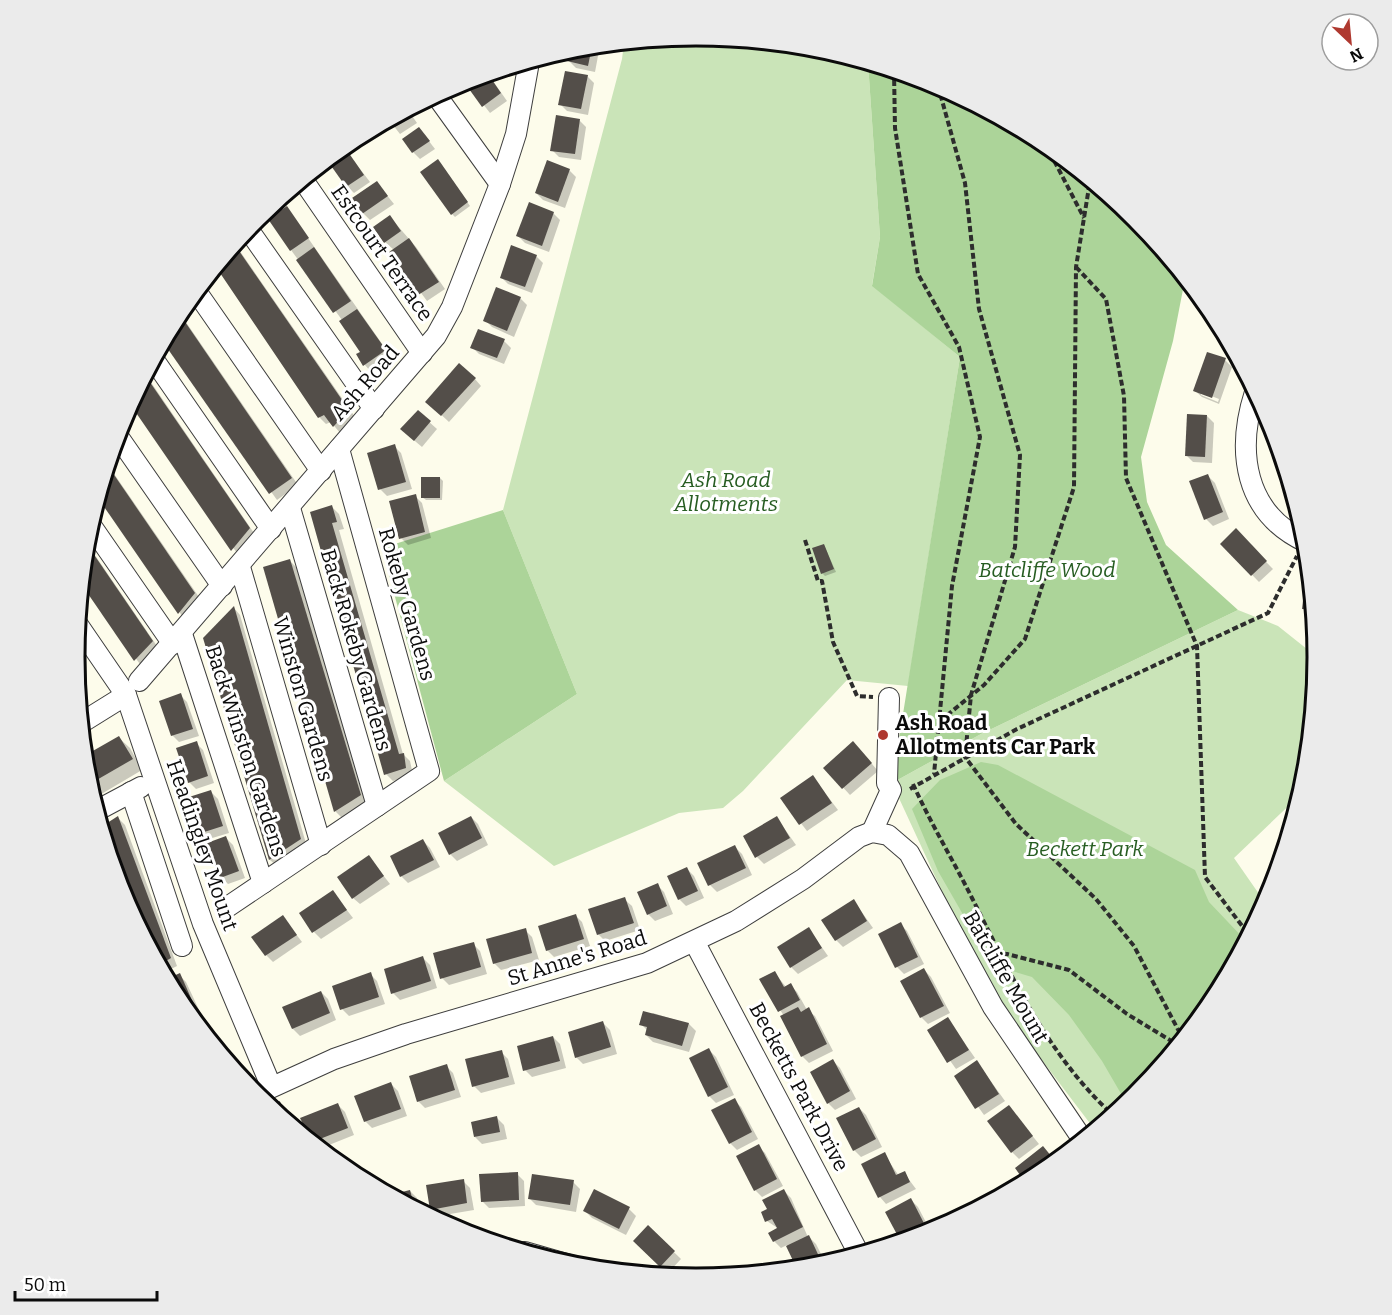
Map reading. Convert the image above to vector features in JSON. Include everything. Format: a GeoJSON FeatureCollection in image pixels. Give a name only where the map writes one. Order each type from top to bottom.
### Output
{"type":"FeatureCollection","features":[{"type":"Feature","properties":{"kind":"street","name":"Ash Road"},"geometry":{"type":"LineString","coordinates":[[88,718],[132,688],[178,639],[436,336],[452,307],[500,184],[516,134],[527,70]]}},
{"type":"Feature","properties":{"kind":"street"},"geometry":{"type":"LineString","coordinates":[[442,103],[500,184]]}},
{"type":"Feature","properties":{"kind":"street","name":"Estcourt Terrace"},"geometry":{"type":"LineString","coordinates":[[307,186],[422,353]]}},
{"type":"Feature","properties":{"kind":"street"},"geometry":{"type":"LineString","coordinates":[[253,237],[374,409]]}},
{"type":"Feature","properties":{"kind":"street"},"geometry":{"type":"LineString","coordinates":[[202,299],[321,471]]}},
{"type":"Feature","properties":{"kind":"street"},"geometry":{"type":"LineString","coordinates":[[159,367],[271,529]]}},
{"type":"Feature","properties":{"kind":"street"},"geometry":{"type":"LineString","coordinates":[[1252,405],[1246,429],[1245,458],[1250,480],[1271,516],[1294,533]]}},
{"type":"Feature","properties":{"kind":"street"},"geometry":{"type":"LineString","coordinates":[[124,445],[222,586]]}},
{"type":"Feature","properties":{"kind":"street","name":"Rokeby Gardens"},"geometry":{"type":"LineString","coordinates":[[339,449],[429,771],[377,806]]}},
{"type":"Feature","properties":{"kind":"street","name":"Back Rokeby Gardens"},"geometry":{"type":"LineString","coordinates":[[290,508],[377,806]]}},
{"type":"Feature","properties":{"kind":"street","name":"Back Winston Gardens"},"geometry":{"type":"LineString","coordinates":[[98,534],[178,639],[263,884]]}},
{"type":"Feature","properties":{"kind":"street","name":"Winston Gardens"},"geometry":{"type":"LineString","coordinates":[[240,567],[321,844]]}},
{"type":"Feature","properties":{"kind":"street","name":"Headingley Mount"},"geometry":{"type":"LineString","coordinates":[[86,634],[132,688],[154,780],[262,1087]]}},
{"type":"Feature","properties":{"kind":"street"},"geometry":{"type":"LineString","coordinates":[[872,832],[891,790],[887,783],[889,698]]}},
{"type":"Feature","properties":{"kind":"street"},"geometry":{"type":"LineString","coordinates":[[104,807],[154,780]]}},
{"type":"Feature","properties":{"kind":"street"},"geometry":{"type":"LineString","coordinates":[[131,792],[181,941],[203,924]]}},
{"type":"Feature","properties":{"kind":"street"},"geometry":{"type":"LineString","coordinates":[[226,908],[377,806]]}},
{"type":"Feature","properties":{"kind":"street","name":"Batcliffe Mount"},"geometry":{"type":"LineString","coordinates":[[872,832],[893,838],[913,859],[961,952],[1024,1055],[1079,1134]]}},
{"type":"Feature","properties":{"kind":"street","name":"St Anne's Road"},"geometry":{"type":"LineString","coordinates":[[264,1090],[334,1059],[406,1034],[647,963],[695,943],[736,921],[803,879],[848,843],[872,832]]}},
{"type":"Feature","properties":{"kind":"street","name":"Becketts Park Drive"},"geometry":{"type":"LineString","coordinates":[[695,943],[856,1248]]}},
{"type":"Feature","properties":{"kind":"path"},"geometry":{"type":"LineString","coordinates":[[894,80],[895,128],[918,274],[959,347],[980,437],[952,586],[934,774]]}},
{"type":"Feature","properties":{"kind":"path"},"geometry":{"type":"LineString","coordinates":[[941,98],[965,183],[979,309],[1020,455],[1016,547],[971,695],[965,757],[1016,824],[1096,899],[1134,945],[1179,1031]]}},
{"type":"Feature","properties":{"kind":"path"},"geometry":{"type":"LineString","coordinates":[[1056,164],[1084,219]]}},
{"type":"Feature","properties":{"kind":"path"},"geometry":{"type":"LineString","coordinates":[[939,722],[971,695],[1025,639],[1074,487],[1076,267],[1089,190]]}},
{"type":"Feature","properties":{"kind":"path"},"geometry":{"type":"LineString","coordinates":[[1076,267],[1106,299],[1124,396],[1126,478],[1197,646],[1205,877],[1244,928]]}},
{"type":"Feature","properties":{"kind":"path"},"geometry":{"type":"LineString","coordinates":[[805,540],[818,580],[822,581],[833,642],[857,696],[889,698]]}},
{"type":"Feature","properties":{"kind":"path"},"geometry":{"type":"LineString","coordinates":[[906,792],[913,784],[1017,729],[1268,613],[1298,555]]}},
{"type":"Feature","properties":{"kind":"path"},"geometry":{"type":"LineString","coordinates":[[913,784],[933,829],[971,896],[1028,1009],[1056,1048],[1108,1109]]}},
{"type":"Feature","properties":{"kind":"path"},"geometry":{"type":"LineString","coordinates":[[961,952],[1000,954],[1069,970],[1127,1014],[1171,1041]]}},
{"type":"Feature","properties":{"kind":"green space","name":"Ash Road Allotments"},"geometry":{"type":"Polygon","coordinates":[[[696,46],[736,48],[815,58],[869,72],[880,237],[872,285],[960,357],[908,686],[847,680],[743,791],[723,808],[679,813],[554,866],[444,781],[577,694],[503,510],[623,51],[656,48],[696,46]]]}},
{"type":"Feature","properties":{"kind":"green space","name":"Batcliffe Wood"},"geometry":{"type":"Polygon","coordinates":[[[869,72],[930,93],[1002,128],[1068,173],[1128,225],[1183,289],[1173,341],[1141,457],[1147,502],[1166,545],[1238,610],[981,734],[892,783],[960,357],[872,286],[880,237],[869,72]]]}},
{"type":"Feature","properties":{"kind":"green space"},"geometry":{"type":"Polygon","coordinates":[[[503,510],[577,694],[444,781],[382,548],[503,510]]]}},
{"type":"Feature","properties":{"kind":"green space","name":"Beckett Park"},"geometry":{"type":"Polygon","coordinates":[[[1238,610],[1278,626],[1307,649],[1306,697],[1302,737],[1288,806],[1234,858],[1259,894],[1244,928],[1204,997],[1181,1029],[1128,1090],[1090,1124],[1013,1022],[952,913],[892,783],[981,734],[1238,610]]]}},
{"type":"Feature","properties":{"kind":"green space"},"geometry":{"type":"Polygon","coordinates":[[[981,762],[998,765],[1195,870],[1209,902],[1240,935],[1204,997],[1181,1029],[1122,1096],[1102,1061],[1069,1015],[1032,977],[992,965],[938,871],[912,809],[940,780],[981,762]]]}},
{"type":"Feature","properties":{"kind":"building"},"geometry":{"type":"Polygon","coordinates":[[[590,56],[588,66],[567,61],[577,58],[590,56]]]}},
{"type":"Feature","properties":{"kind":"building"},"geometry":{"type":"Polygon","coordinates":[[[565,71],[588,75],[581,109],[558,105],[565,71]]]}},
{"type":"Feature","properties":{"kind":"building"},"geometry":{"type":"Polygon","coordinates":[[[493,82],[501,93],[482,107],[470,90],[493,82]]]}},
{"type":"Feature","properties":{"kind":"building"},"geometry":{"type":"Polygon","coordinates":[[[556,115],[580,119],[575,154],[550,151],[556,115]]]}},
{"type":"Feature","properties":{"kind":"building"},"geometry":{"type":"Polygon","coordinates":[[[419,127],[430,141],[412,153],[402,139],[419,127]]]}},
{"type":"Feature","properties":{"kind":"building"},"geometry":{"type":"Polygon","coordinates":[[[350,154],[364,175],[346,187],[332,167],[350,154]]]}},
{"type":"Feature","properties":{"kind":"building"},"geometry":{"type":"Polygon","coordinates":[[[438,159],[468,202],[451,215],[420,172],[438,159]]]}},
{"type":"Feature","properties":{"kind":"building"},"geometry":{"type":"Polygon","coordinates":[[[547,160],[570,169],[558,202],[535,193],[547,160]]]}},
{"type":"Feature","properties":{"kind":"building"},"geometry":{"type":"Polygon","coordinates":[[[377,181],[388,196],[362,214],[352,198],[377,181]]]}},
{"type":"Feature","properties":{"kind":"building"},"geometry":{"type":"Polygon","coordinates":[[[529,202],[554,212],[542,246],[516,236],[529,202]]]}},
{"type":"Feature","properties":{"kind":"building"},"geometry":{"type":"Polygon","coordinates":[[[287,206],[309,238],[290,251],[269,220],[287,206]]]}},
{"type":"Feature","properties":{"kind":"building"},"geometry":{"type":"Polygon","coordinates":[[[390,215],[401,231],[384,243],[373,227],[390,215]]]}},
{"type":"Feature","properties":{"kind":"building"},"geometry":{"type":"Polygon","coordinates":[[[409,238],[439,282],[418,295],[389,252],[409,238]]]}},
{"type":"Feature","properties":{"kind":"building"},"geometry":{"type":"Polygon","coordinates":[[[511,245],[537,255],[525,287],[500,278],[511,245]]]}},
{"type":"Feature","properties":{"kind":"building"},"geometry":{"type":"Polygon","coordinates":[[[314,247],[351,301],[333,313],[296,260],[314,247]]]}},
{"type":"Feature","properties":{"kind":"building"},"geometry":{"type":"Polygon","coordinates":[[[240,252],[349,410],[333,427],[324,415],[318,418],[221,274],[240,252]]]}},
{"type":"Feature","properties":{"kind":"building"},"geometry":{"type":"Polygon","coordinates":[[[496,287],[521,297],[507,331],[483,321],[496,287]]]}},
{"type":"Feature","properties":{"kind":"building"},"geometry":{"type":"Polygon","coordinates":[[[357,309],[386,350],[363,366],[356,354],[360,352],[339,321],[357,309]]]}},
{"type":"Feature","properties":{"kind":"building"},"geometry":{"type":"Polygon","coordinates":[[[185,322],[292,478],[269,494],[168,350],[185,322]]]}},
{"type":"Feature","properties":{"kind":"building"},"geometry":{"type":"Polygon","coordinates":[[[478,329],[505,339],[497,358],[470,348],[478,329]]]}},
{"type":"Feature","properties":{"kind":"building"},"geometry":{"type":"Polygon","coordinates":[[[1207,352],[1226,358],[1212,398],[1193,391],[1207,352]]]}},
{"type":"Feature","properties":{"kind":"building"},"geometry":{"type":"Polygon","coordinates":[[[459,363],[476,378],[441,416],[425,402],[459,363]]]}},
{"type":"Feature","properties":{"kind":"building"},"geometry":{"type":"Polygon","coordinates":[[[150,383],[250,528],[231,551],[137,414],[150,383]]]}},
{"type":"Feature","properties":{"kind":"building"},"geometry":{"type":"Polygon","coordinates":[[[418,410],[431,421],[414,441],[400,429],[418,410]]]}},
{"type":"Feature","properties":{"kind":"building"},"geometry":{"type":"Polygon","coordinates":[[[1187,414],[1207,415],[1205,457],[1185,456],[1187,414]]]}},
{"type":"Feature","properties":{"kind":"building"},"geometry":{"type":"Polygon","coordinates":[[[395,444],[406,482],[378,490],[367,453],[395,444]]]}},
{"type":"Feature","properties":{"kind":"building"},"geometry":{"type":"Polygon","coordinates":[[[113,474],[195,593],[178,614],[104,507],[113,474]]]}},
{"type":"Feature","properties":{"kind":"building"},"geometry":{"type":"Polygon","coordinates":[[[1208,474],[1223,512],[1204,520],[1189,481],[1208,474]]]}},
{"type":"Feature","properties":{"kind":"building"},"geometry":{"type":"Polygon","coordinates":[[[421,477],[440,477],[440,498],[421,498],[421,477]]]}},
{"type":"Feature","properties":{"kind":"building"},"geometry":{"type":"Polygon","coordinates":[[[416,494],[425,532],[399,539],[389,501],[416,494]]]}},
{"type":"Feature","properties":{"kind":"building"},"geometry":{"type":"Polygon","coordinates":[[[332,505],[337,522],[332,523],[399,754],[404,753],[406,768],[384,775],[310,512],[332,505]]]}},
{"type":"Feature","properties":{"kind":"building"},"geometry":{"type":"Polygon","coordinates":[[[1236,528],[1267,561],[1251,576],[1220,544],[1236,528]]]}},
{"type":"Feature","properties":{"kind":"building"},"geometry":{"type":"Polygon","coordinates":[[[824,544],[834,569],[821,574],[812,548],[824,544]]]}},
{"type":"Feature","properties":{"kind":"building"},"geometry":{"type":"Polygon","coordinates":[[[94,555],[153,641],[134,661],[88,594],[94,555]]]}},
{"type":"Feature","properties":{"kind":"building"},"geometry":{"type":"Polygon","coordinates":[[[290,559],[361,795],[334,812],[263,567],[290,559]]]}},
{"type":"Feature","properties":{"kind":"building"},"geometry":{"type":"Polygon","coordinates":[[[234,606],[301,839],[269,860],[203,638],[234,606]]]}},
{"type":"Feature","properties":{"kind":"building"},"geometry":{"type":"Polygon","coordinates":[[[181,693],[193,729],[171,736],[159,701],[181,693]]]}},
{"type":"Feature","properties":{"kind":"building"},"geometry":{"type":"Polygon","coordinates":[[[119,736],[133,759],[98,779],[92,751],[119,736]]]}},
{"type":"Feature","properties":{"kind":"building"},"geometry":{"type":"Polygon","coordinates":[[[197,741],[208,776],[188,783],[176,748],[197,741]]]}},
{"type":"Feature","properties":{"kind":"building"},"geometry":{"type":"Polygon","coordinates":[[[853,741],[872,763],[842,789],[823,768],[853,741]]]}},
{"type":"Feature","properties":{"kind":"building"},"geometry":{"type":"Polygon","coordinates":[[[813,775],[832,803],[799,825],[780,798],[813,775]]]}},
{"type":"Feature","properties":{"kind":"building"},"geometry":{"type":"Polygon","coordinates":[[[211,790],[223,826],[201,833],[189,797],[211,790]]]}},
{"type":"Feature","properties":{"kind":"building"},"geometry":{"type":"Polygon","coordinates":[[[118,816],[171,958],[166,961],[132,891],[117,854],[108,823],[118,816]]]}},
{"type":"Feature","properties":{"kind":"building"},"geometry":{"type":"Polygon","coordinates":[[[471,816],[482,838],[449,855],[438,833],[471,816]]]}},
{"type":"Feature","properties":{"kind":"building"},"geometry":{"type":"Polygon","coordinates":[[[777,816],[790,838],[755,858],[743,836],[777,816]]]}},
{"type":"Feature","properties":{"kind":"building"},"geometry":{"type":"Polygon","coordinates":[[[226,836],[239,871],[220,878],[207,843],[226,836]]]}},
{"type":"Feature","properties":{"kind":"building"},"geometry":{"type":"Polygon","coordinates":[[[423,839],[434,860],[400,877],[390,856],[423,839]]]}},
{"type":"Feature","properties":{"kind":"building"},"geometry":{"type":"Polygon","coordinates":[[[735,845],[746,868],[708,886],[697,863],[735,845]]]}},
{"type":"Feature","properties":{"kind":"building"},"geometry":{"type":"Polygon","coordinates":[[[369,855],[384,876],[352,899],[337,877],[369,855]]]}},
{"type":"Feature","properties":{"kind":"building"},"geometry":{"type":"Polygon","coordinates":[[[687,867],[698,891],[678,900],[667,876],[687,867]]]}},
{"type":"Feature","properties":{"kind":"building"},"geometry":{"type":"Polygon","coordinates":[[[658,883],[667,906],[647,915],[637,892],[658,883]]]}},
{"type":"Feature","properties":{"kind":"building"},"geometry":{"type":"Polygon","coordinates":[[[333,890],[347,910],[312,933],[299,913],[333,890]]]}},
{"type":"Feature","properties":{"kind":"building"},"geometry":{"type":"Polygon","coordinates":[[[625,897],[634,923],[597,935],[588,909],[625,897]]]}},
{"type":"Feature","properties":{"kind":"building"},"geometry":{"type":"Polygon","coordinates":[[[854,899],[867,921],[835,941],[821,920],[854,899]]]}},
{"type":"Feature","properties":{"kind":"building"},"geometry":{"type":"Polygon","coordinates":[[[576,914],[584,939],[546,951],[538,926],[576,914]]]}},
{"type":"Feature","properties":{"kind":"building"},"geometry":{"type":"Polygon","coordinates":[[[283,915],[297,935],[265,956],[251,937],[283,915]]]}},
{"type":"Feature","properties":{"kind":"building"},"geometry":{"type":"Polygon","coordinates":[[[901,922],[918,957],[895,968],[878,934],[901,922]]]}},
{"type":"Feature","properties":{"kind":"building"},"geometry":{"type":"Polygon","coordinates":[[[809,927],[822,948],[790,968],[777,947],[809,927]]]}},
{"type":"Feature","properties":{"kind":"building"},"geometry":{"type":"Polygon","coordinates":[[[526,928],[532,953],[493,964],[486,939],[526,928]]]}},
{"type":"Feature","properties":{"kind":"building"},"geometry":{"type":"Polygon","coordinates":[[[474,942],[481,967],[440,979],[433,953],[474,942]]]}},
{"type":"Feature","properties":{"kind":"building"},"geometry":{"type":"Polygon","coordinates":[[[423,956],[431,981],[391,994],[384,969],[423,956]]]}},
{"type":"Feature","properties":{"kind":"building"},"geometry":{"type":"Polygon","coordinates":[[[924,968],[944,1006],[920,1018],[900,981],[924,968]]]}},
{"type":"Feature","properties":{"kind":"building"},"geometry":{"type":"Polygon","coordinates":[[[775,971],[784,987],[791,983],[800,1000],[778,1012],[759,979],[775,971]]]}},
{"type":"Feature","properties":{"kind":"building"},"geometry":{"type":"Polygon","coordinates":[[[371,972],[379,997],[340,1010],[332,986],[371,972]]]}},
{"type":"Feature","properties":{"kind":"building"},"geometry":{"type":"Polygon","coordinates":[[[180,973],[194,1005],[188,997],[175,975],[180,973]]]}},
{"type":"Feature","properties":{"kind":"building"},"geometry":{"type":"Polygon","coordinates":[[[321,991],[330,1013],[292,1029],[282,1007],[321,991]]]}},
{"type":"Feature","properties":{"kind":"building"},"geometry":{"type":"Polygon","coordinates":[[[798,1007],[801,1012],[809,1007],[827,1044],[801,1057],[780,1016],[798,1007]]]}},
{"type":"Feature","properties":{"kind":"building"},"geometry":{"type":"Polygon","coordinates":[[[643,1011],[689,1023],[682,1046],[645,1035],[647,1027],[639,1025],[643,1011]]]}},
{"type":"Feature","properties":{"kind":"building"},"geometry":{"type":"Polygon","coordinates":[[[948,1017],[969,1050],[947,1063],[927,1030],[948,1017]]]}},
{"type":"Feature","properties":{"kind":"building"},"geometry":{"type":"Polygon","coordinates":[[[603,1021],[611,1047],[575,1058],[568,1032],[603,1021]]]}},
{"type":"Feature","properties":{"kind":"building"},"geometry":{"type":"Polygon","coordinates":[[[553,1036],[560,1061],[523,1071],[517,1046],[553,1036]]]}},
{"type":"Feature","properties":{"kind":"building"},"geometry":{"type":"Polygon","coordinates":[[[709,1048],[728,1087],[708,1097],[689,1058],[709,1048]]]}},
{"type":"Feature","properties":{"kind":"building"},"geometry":{"type":"Polygon","coordinates":[[[502,1050],[509,1077],[472,1087],[465,1059],[502,1050]]]}},
{"type":"Feature","properties":{"kind":"building"},"geometry":{"type":"Polygon","coordinates":[[[833,1059],[850,1091],[827,1104],[810,1072],[833,1059]]]}},
{"type":"Feature","properties":{"kind":"building"},"geometry":{"type":"Polygon","coordinates":[[[977,1060],[999,1094],[975,1109],[954,1076],[977,1060]]]}},
{"type":"Feature","properties":{"kind":"building"},"geometry":{"type":"Polygon","coordinates":[[[447,1064],[455,1090],[417,1102],[409,1076],[447,1064]]]}},
{"type":"Feature","properties":{"kind":"building"},"geometry":{"type":"Polygon","coordinates":[[[391,1082],[401,1109],[364,1122],[354,1096],[391,1082]]]}},
{"type":"Feature","properties":{"kind":"building"},"geometry":{"type":"Polygon","coordinates":[[[735,1098],[752,1132],[729,1144],[711,1110],[735,1098]]]}},
{"type":"Feature","properties":{"kind":"building"},"geometry":{"type":"Polygon","coordinates":[[[338,1103],[348,1128],[320,1139],[304,1126],[300,1118],[338,1103]]]}},
{"type":"Feature","properties":{"kind":"building"},"geometry":{"type":"Polygon","coordinates":[[[1009,1105],[1033,1136],[1011,1153],[987,1121],[1009,1105]]]}},
{"type":"Feature","properties":{"kind":"building"},"geometry":{"type":"Polygon","coordinates":[[[859,1107],[876,1139],[853,1151],[836,1118],[859,1107]]]}},
{"type":"Feature","properties":{"kind":"building"},"geometry":{"type":"Polygon","coordinates":[[[497,1116],[500,1132],[474,1137],[471,1122],[497,1116]]]}},
{"type":"Feature","properties":{"kind":"building"},"geometry":{"type":"Polygon","coordinates":[[[759,1144],[777,1179],[754,1191],[736,1156],[759,1144]]]}},
{"type":"Feature","properties":{"kind":"building"},"geometry":{"type":"Polygon","coordinates":[[[1043,1146],[1050,1155],[1020,1175],[1015,1168],[1043,1146]]]}},
{"type":"Feature","properties":{"kind":"building"},"geometry":{"type":"Polygon","coordinates":[[[885,1152],[896,1175],[905,1171],[910,1182],[878,1198],[861,1164],[885,1152]]]}},
{"type":"Feature","properties":{"kind":"building"},"geometry":{"type":"Polygon","coordinates":[[[518,1172],[519,1200],[481,1202],[479,1174],[518,1172]]]}},
{"type":"Feature","properties":{"kind":"building"},"geometry":{"type":"Polygon","coordinates":[[[532,1174],[574,1180],[570,1205],[528,1199],[532,1174]]]}},
{"type":"Feature","properties":{"kind":"building"},"geometry":{"type":"Polygon","coordinates":[[[464,1179],[467,1203],[435,1209],[429,1207],[426,1185],[464,1179]]]}},
{"type":"Feature","properties":{"kind":"building"},"geometry":{"type":"Polygon","coordinates":[[[594,1189],[630,1207],[619,1229],[583,1211],[594,1189]]]}},
{"type":"Feature","properties":{"kind":"building"},"geometry":{"type":"Polygon","coordinates":[[[784,1189],[803,1227],[773,1242],[768,1233],[777,1228],[772,1219],[765,1222],[761,1212],[767,1209],[762,1200],[784,1189]]]}},
{"type":"Feature","properties":{"kind":"building"},"geometry":{"type":"Polygon","coordinates":[[[410,1190],[412,1198],[401,1192],[410,1190]]]}},
{"type":"Feature","properties":{"kind":"building"},"geometry":{"type":"Polygon","coordinates":[[[911,1198],[924,1224],[897,1234],[885,1212],[911,1198]]]}},
{"type":"Feature","properties":{"kind":"building"},"geometry":{"type":"Polygon","coordinates":[[[648,1225],[675,1251],[660,1267],[633,1241],[648,1225]]]}},
{"type":"Feature","properties":{"kind":"building"},"geometry":{"type":"Polygon","coordinates":[[[809,1235],[819,1256],[793,1260],[786,1246],[809,1235]]]}},
{"type":"Feature","properties":{"kind":"place","name":"Ash Road Allotments Car Park"},"geometry":{"type":"Point","coordinates":[883,735]}}]}
